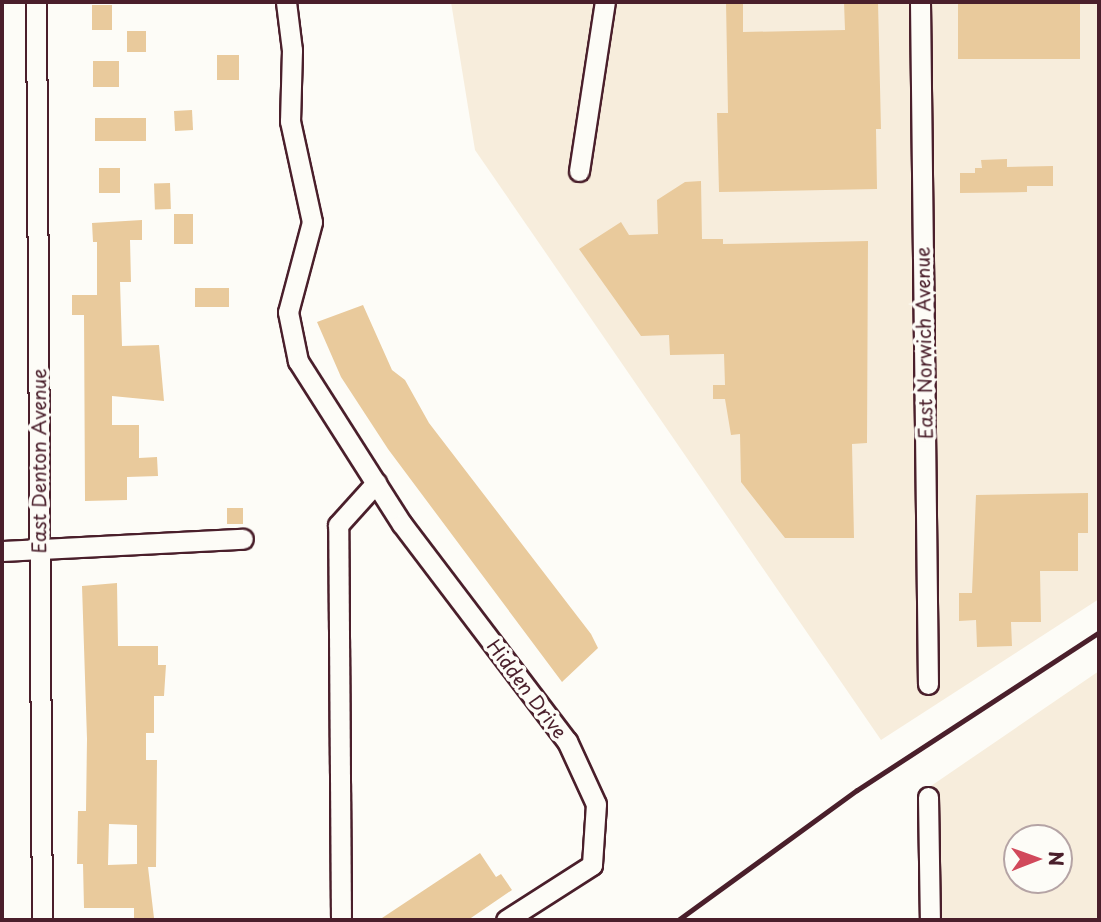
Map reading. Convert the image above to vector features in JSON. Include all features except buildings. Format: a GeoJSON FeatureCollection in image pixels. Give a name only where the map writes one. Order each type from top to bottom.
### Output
{"type":"FeatureCollection","features":[{"type":"Feature","properties":{"kind":"street","name":"East Denton Avenue"},"geometry":{"type":"LineString","coordinates":[[36,2],[42,920]]}},
{"type":"Feature","properties":{"kind":"street","name":"Hidden Drive"},"geometry":{"type":"LineString","coordinates":[[286,2],[292,50],[289,121],[312,222],[288,312],[290,337],[298,361],[376,483],[567,741],[596,804],[592,865],[506,920]]}},
{"type":"Feature","properties":{"kind":"street"},"geometry":{"type":"LineString","coordinates":[[579,171],[605,2]]}},
{"type":"Feature","properties":{"kind":"street","name":"East Norwich Avenue"},"geometry":{"type":"LineString","coordinates":[[920,2],[928,684]]}},
{"type":"Feature","properties":{"kind":"street"},"geometry":{"type":"LineString","coordinates":[[341,920],[338,525],[376,483]]}},
{"type":"Feature","properties":{"kind":"street"},"geometry":{"type":"LineString","coordinates":[[2,551],[243,538]]}},
{"type":"Feature","properties":{"kind":"street"},"geometry":{"type":"LineString","coordinates":[[928,797],[930,920]]}},
{"type":"Feature","properties":{"kind":"shaded area"},"geometry":{"type":"Polygon","coordinates":[[[451,2],[1099,2],[1099,599],[881,740],[475,150],[451,2]]]}},
{"type":"Feature","properties":{"kind":"shaded area"},"geometry":{"type":"Polygon","coordinates":[[[1099,671],[1099,920],[930,920],[928,788],[1099,671]]]}},
{"type":"Feature","properties":{"kind":"railway"},"geometry":{"type":"LineString","coordinates":[[678,920],[857,790],[1099,632]]}}]}
